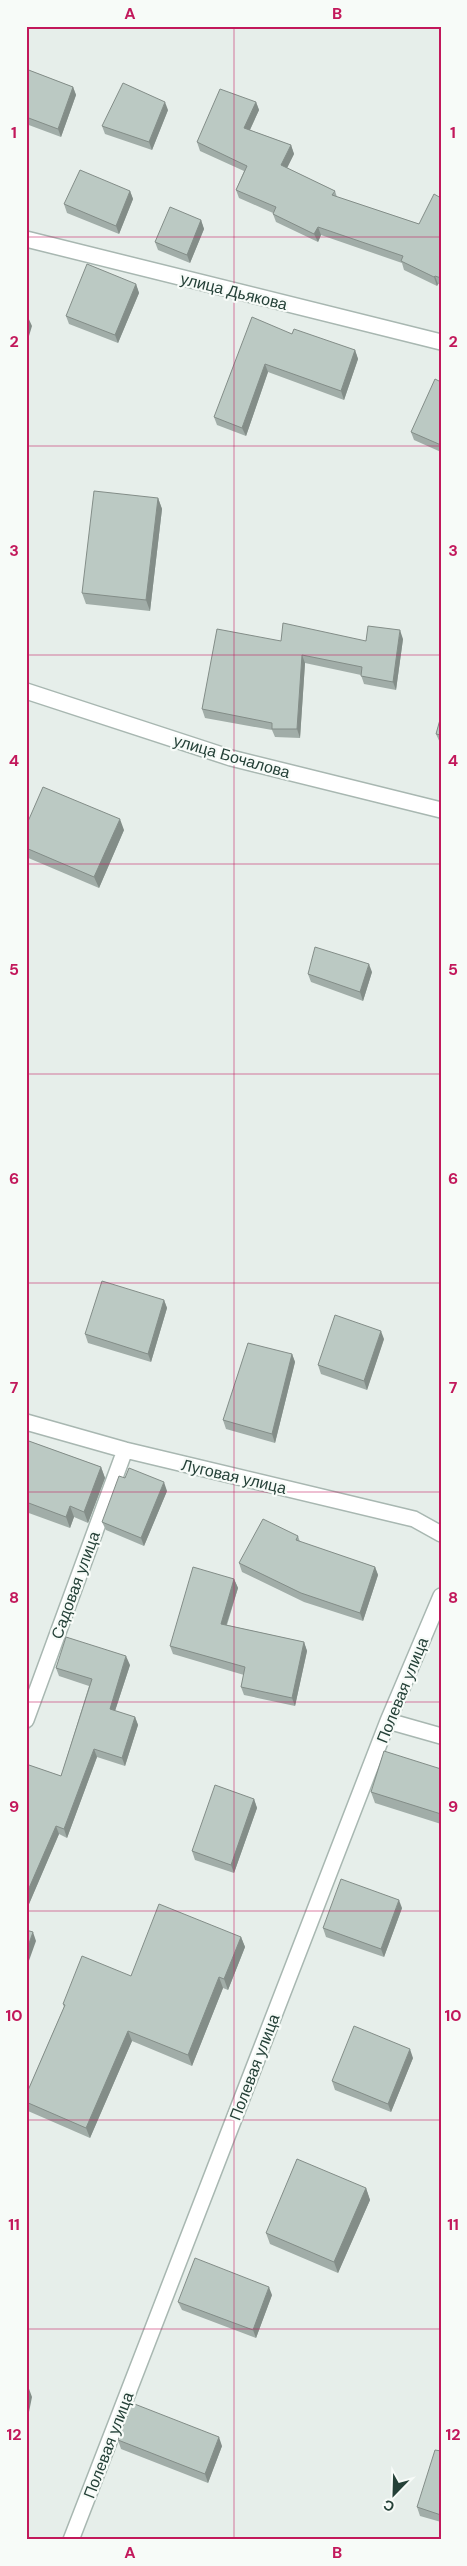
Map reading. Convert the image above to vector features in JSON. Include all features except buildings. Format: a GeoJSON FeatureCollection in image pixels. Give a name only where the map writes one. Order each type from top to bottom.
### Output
{"type":"FeatureCollection","features":[{"type":"Feature","properties":{"kind":"street","name":"улица Дьякова"},"geometry":{"type":"LineString","coordinates":[[26,239],[441,342]]}},
{"type":"Feature","properties":{"kind":"street","name":"улица Бочалова"},"geometry":{"type":"LineString","coordinates":[[26,691],[231,758],[441,810]]}},
{"type":"Feature","properties":{"kind":"street","name":"Луговая улица"},"geometry":{"type":"LineString","coordinates":[[26,1422],[125,1450],[414,1519],[441,1534]]}},
{"type":"Feature","properties":{"kind":"street","name":"Садовая улица"},"geometry":{"type":"LineString","coordinates":[[26,1720],[125,1450]]}},
{"type":"Feature","properties":{"kind":"street","name":"Полевая улица"},"geometry":{"type":"LineString","coordinates":[[71,2540],[388,1721],[441,1596]]}},
{"type":"Feature","properties":{"kind":"street"},"geometry":{"type":"LineString","coordinates":[[388,1721],[441,1736]]}}]}
